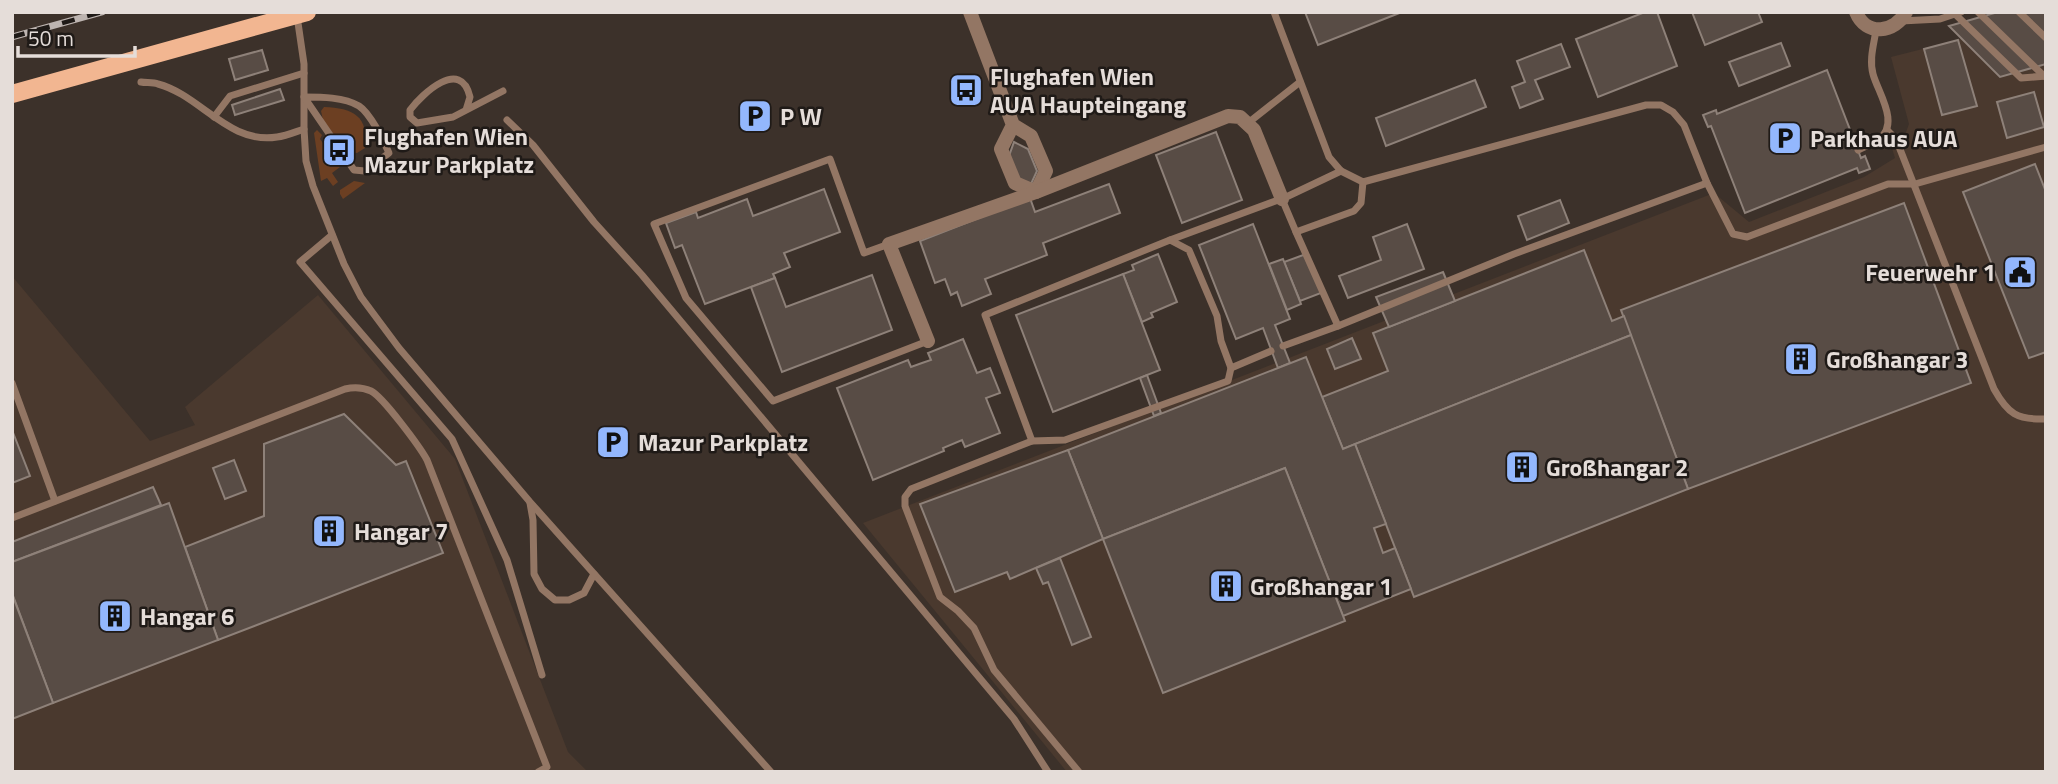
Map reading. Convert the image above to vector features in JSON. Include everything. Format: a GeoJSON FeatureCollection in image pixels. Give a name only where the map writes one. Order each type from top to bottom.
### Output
{"type":"FeatureCollection","features":[{"type":"Feature","properties":{"kind":"main road"},"geometry":{"type":"LineString","coordinates":[[12,94],[302,14]]}},
{"type":"Feature","properties":{"kind":"street"},"geometry":{"type":"LineString","coordinates":[[970,12],[1013,125],[1031,136],[1046,172],[1036,192]]}},
{"type":"Feature","properties":{"kind":"street"},"geometry":{"type":"LineString","coordinates":[[1856,12],[1866,26],[1876,30],[1886,29],[1903,17]]}},
{"type":"Feature","properties":{"kind":"street"},"geometry":{"type":"LineString","coordinates":[[928,341],[889,244],[1036,192],[1228,116],[1240,117],[1254,130],[1282,199]]}},
{"type":"Feature","properties":{"kind":"street"},"geometry":{"type":"LineString","coordinates":[[1013,125],[1001,149],[1015,183],[1036,192]]}},
{"type":"Feature","properties":{"kind":"lane"},"geometry":{"type":"LineString","coordinates":[[1274,12],[1329,157],[1341,171],[1363,183],[1646,105],[1661,105],[1684,125],[1707,183],[1733,234],[1747,237],[1888,184],[1915,184],[2046,147]]}},
{"type":"Feature","properties":{"kind":"lane"},"geometry":{"type":"LineString","coordinates":[[1978,12],[2045,76]]}},
{"type":"Feature","properties":{"kind":"lane"},"geometry":{"type":"LineString","coordinates":[[2019,12],[2046,38]]}},
{"type":"Feature","properties":{"kind":"lane"},"geometry":{"type":"LineString","coordinates":[[1903,17],[1940,19],[1958,13],[2021,78],[2045,76]]}},
{"type":"Feature","properties":{"kind":"lane"},"geometry":{"type":"LineString","coordinates":[[302,14],[306,161],[332,235],[360,298],[530,502],[771,772]]}},
{"type":"Feature","properties":{"kind":"lane"},"geometry":{"type":"LineString","coordinates":[[1858,150],[1880,139],[1886,130],[1889,117],[1872,72],[1871,56],[1876,30]]}},
{"type":"Feature","properties":{"kind":"lane"},"geometry":{"type":"LineString","coordinates":[[214,117],[230,96],[304,73]]}},
{"type":"Feature","properties":{"kind":"lane"},"geometry":{"type":"LineString","coordinates":[[466,110],[470,97],[462,83],[457,80],[441,82],[423,94],[410,110],[410,117],[416,123],[453,117],[503,91]]}},
{"type":"Feature","properties":{"kind":"lane"},"geometry":{"type":"LineString","coordinates":[[141,82],[157,84],[180,95],[232,128],[253,137],[276,137],[304,129]]}},
{"type":"Feature","properties":{"kind":"lane"},"geometry":{"type":"LineString","coordinates":[[1248,122],[1300,82]]}},
{"type":"Feature","properties":{"kind":"lane"},"geometry":{"type":"LineString","coordinates":[[304,97],[335,99],[360,107],[384,139],[389,153],[365,171],[354,170],[304,97]]}},
{"type":"Feature","properties":{"kind":"lane"},"geometry":{"type":"LineString","coordinates":[[508,120],[533,145],[594,222],[642,275],[1005,709],[1048,772]]}},
{"type":"Feature","properties":{"kind":"lane"},"geometry":{"type":"LineString","coordinates":[[1886,130],[1896,139],[1915,184],[1994,390],[2003,405],[2014,415],[2029,420],[2046,419]]}},
{"type":"Feature","properties":{"kind":"lane"},"geometry":{"type":"LineString","coordinates":[[889,244],[864,253],[830,159],[654,224],[686,298],[773,401],[928,341]]}},
{"type":"Feature","properties":{"kind":"lane"},"geometry":{"type":"LineString","coordinates":[[1032,441],[985,315],[1170,240],[1282,199],[1341,171]]}},
{"type":"Feature","properties":{"kind":"lane"},"geometry":{"type":"LineString","coordinates":[[1296,232],[1354,211],[1361,203],[1363,183]]}},
{"type":"Feature","properties":{"kind":"lane"},"geometry":{"type":"LineString","coordinates":[[1283,346],[1514,254],[1707,183]]}},
{"type":"Feature","properties":{"kind":"lane"},"geometry":{"type":"LineString","coordinates":[[1282,199],[1338,326]]}},
{"type":"Feature","properties":{"kind":"lane"},"geometry":{"type":"LineString","coordinates":[[332,235],[300,262],[452,439],[507,560],[542,675]]}},
{"type":"Feature","properties":{"kind":"lane"},"geometry":{"type":"LineString","coordinates":[[1079,772],[994,670],[974,628],[940,597],[905,506],[905,497],[911,489],[1032,441],[1065,440],[1228,381],[1231,368],[1221,341],[1217,316],[1189,250],[1170,240]]}},
{"type":"Feature","properties":{"kind":"lane"},"geometry":{"type":"LineString","coordinates":[[1231,368],[1271,351]]}},
{"type":"Feature","properties":{"kind":"lane"},"geometry":{"type":"LineString","coordinates":[[12,383],[55,501]]}},
{"type":"Feature","properties":{"kind":"lane"},"geometry":{"type":"LineString","coordinates":[[12,517],[345,389],[358,387],[374,392],[427,460],[548,770],[538,772]]}},
{"type":"Feature","properties":{"kind":"lane"},"geometry":{"type":"LineString","coordinates":[[530,502],[534,574],[542,589],[555,600],[569,600],[584,593],[594,574]]}},
{"type":"Feature","properties":{"kind":"shaded area"},"geometry":{"type":"Polygon","coordinates":[[[2046,12],[2046,772],[1067,772],[863,523],[1714,193],[1749,222],[1864,177],[1895,158],[1890,142],[1905,135],[1909,124],[1891,57],[1958,40],[1973,30],[2046,12]]]}},
{"type":"Feature","properties":{"kind":"shaded area"},"geometry":{"type":"Polygon","coordinates":[[[324,107],[343,109],[357,116],[364,128],[365,148],[357,153],[347,152],[323,120],[321,111],[324,107]]]}},
{"type":"Feature","properties":{"kind":"shaded area"},"geometry":{"type":"Polygon","coordinates":[[[317,130],[322,135],[320,139],[340,167],[332,173],[338,182],[333,186],[327,178],[321,181],[314,133],[317,130]]]}},
{"type":"Feature","properties":{"kind":"shaded area"},"geometry":{"type":"Polygon","coordinates":[[[354,181],[365,183],[343,199],[340,190],[354,181]]]}},
{"type":"Feature","properties":{"kind":"shaded area"},"geometry":{"type":"Polygon","coordinates":[[[12,276],[150,441],[195,425],[185,407],[318,295],[455,459],[568,752],[588,772],[12,772],[12,276]]]}},
{"type":"Feature","properties":{"kind":"building"},"geometry":{"type":"Polygon","coordinates":[[[1305,12],[1402,12],[1318,45],[1305,12]]]}},
{"type":"Feature","properties":{"kind":"building"},"geometry":{"type":"Polygon","coordinates":[[[1645,12],[1657,12],[1677,66],[1598,97],[1576,39],[1645,12]]]}},
{"type":"Feature","properties":{"kind":"building"},"geometry":{"type":"Polygon","coordinates":[[[1692,12],[1758,12],[1762,22],[1705,45],[1692,12]]]}},
{"type":"Feature","properties":{"kind":"building"},"geometry":{"type":"Polygon","coordinates":[[[1998,12],[2046,12],[2046,64],[2000,77],[1949,26],[1998,12]]]}},
{"type":"Feature","properties":{"kind":"building"},"geometry":{"type":"Polygon","coordinates":[[[1958,40],[1977,106],[1942,115],[1924,49],[1958,40]]]}},
{"type":"Feature","properties":{"kind":"building"},"geometry":{"type":"Polygon","coordinates":[[[1781,43],[1790,66],[1739,86],[1729,62],[1781,43]]]}},
{"type":"Feature","properties":{"kind":"building"},"geometry":{"type":"Polygon","coordinates":[[[1561,44],[1570,67],[1535,80],[1543,99],[1520,108],[1512,87],[1525,82],[1517,61],[1561,44]]]}},
{"type":"Feature","properties":{"kind":"building"},"geometry":{"type":"Polygon","coordinates":[[[262,50],[268,70],[235,80],[229,59],[262,50]]]}},
{"type":"Feature","properties":{"kind":"building","name":"Parkhaus AUA"},"geometry":{"type":"Polygon","coordinates":[[[1827,70],[1861,158],[1865,156],[1870,169],[1859,173],[1857,168],[1745,213],[1711,126],[1708,127],[1703,115],[1716,110],[1717,114],[1827,70]]]}},
{"type":"Feature","properties":{"kind":"building"},"geometry":{"type":"Polygon","coordinates":[[[1475,80],[1486,107],[1386,146],[1376,118],[1475,80]]]}},
{"type":"Feature","properties":{"kind":"building"},"geometry":{"type":"Polygon","coordinates":[[[280,89],[284,100],[235,115],[232,105],[280,89]]]}},
{"type":"Feature","properties":{"kind":"building"},"geometry":{"type":"Polygon","coordinates":[[[2034,92],[2044,127],[2007,138],[1997,102],[2034,92]]]}},
{"type":"Feature","properties":{"kind":"building"},"geometry":{"type":"Polygon","coordinates":[[[1216,132],[1242,200],[1182,223],[1156,155],[1216,132]]]}},
{"type":"Feature","properties":{"kind":"building"},"geometry":{"type":"Polygon","coordinates":[[[1014,142],[1028,149],[1037,171],[1031,184],[1018,179],[1009,156],[1014,142]]]}},
{"type":"Feature","properties":{"kind":"building","name":"Feuerwehr 1"},"geometry":{"type":"Polygon","coordinates":[[[2035,164],[2046,192],[2046,352],[2029,358],[1963,192],[2035,164]]]}},
{"type":"Feature","properties":{"kind":"building"},"geometry":{"type":"Polygon","coordinates":[[[1109,184],[1120,213],[1043,243],[1047,255],[985,279],[991,294],[962,306],[957,292],[951,295],[945,279],[935,283],[920,241],[1030,198],[1035,212],[1109,184]]]}},
{"type":"Feature","properties":{"kind":"building"},"geometry":{"type":"Polygon","coordinates":[[[824,189],[840,232],[784,253],[790,267],[773,274],[775,278],[705,304],[682,245],[675,248],[666,223],[696,212],[698,218],[747,199],[753,216],[824,189]]]}},
{"type":"Feature","properties":{"kind":"building"},"geometry":{"type":"Polygon","coordinates":[[[1560,200],[1569,223],[1527,240],[1518,216],[1560,200]]]}},
{"type":"Feature","properties":{"kind":"building","name":"Großhangar 3"},"geometry":{"type":"Polygon","coordinates":[[[1904,203],[1971,383],[1688,489],[1621,310],[1904,203]]]}},
{"type":"Feature","properties":{"kind":"building"},"geometry":{"type":"Polygon","coordinates":[[[1253,224],[1290,319],[1275,325],[1290,363],[1278,368],[1263,328],[1236,339],[1199,245],[1253,224]]]}},
{"type":"Feature","properties":{"kind":"building"},"geometry":{"type":"Polygon","coordinates":[[[1407,224],[1424,269],[1348,298],[1339,276],[1381,260],[1373,237],[1407,224]]]}},
{"type":"Feature","properties":{"kind":"building"},"geometry":{"type":"Polygon","coordinates":[[[1584,250],[1612,321],[1624,316],[1631,335],[1343,449],[1322,397],[1388,371],[1373,333],[1584,250]]]}},
{"type":"Feature","properties":{"kind":"building"},"geometry":{"type":"Polygon","coordinates":[[[1158,254],[1177,302],[1151,313],[1153,317],[1142,322],[1123,274],[1134,270],[1132,265],[1158,254]]]}},
{"type":"Feature","properties":{"kind":"building"},"geometry":{"type":"Polygon","coordinates":[[[1306,254],[1321,293],[1300,301],[1284,262],[1306,254]]]}},
{"type":"Feature","properties":{"kind":"building"},"geometry":{"type":"Polygon","coordinates":[[[1283,259],[1301,304],[1287,310],[1269,264],[1283,259]]]}},
{"type":"Feature","properties":{"kind":"building"},"geometry":{"type":"Polygon","coordinates":[[[1443,272],[1455,301],[1389,327],[1376,297],[1443,272]]]}},
{"type":"Feature","properties":{"kind":"building"},"geometry":{"type":"Polygon","coordinates":[[[1123,274],[1160,370],[1053,412],[1016,315],[1123,274]]]}},
{"type":"Feature","properties":{"kind":"building"},"geometry":{"type":"Polygon","coordinates":[[[872,275],[892,330],[782,372],[751,287],[775,278],[786,307],[872,275]]]}},
{"type":"Feature","properties":{"kind":"building","name":"Großhangar 2"},"geometry":{"type":"Polygon","coordinates":[[[1631,335],[1688,489],[1414,597],[1355,444],[1631,335]]]}},
{"type":"Feature","properties":{"kind":"building"},"geometry":{"type":"Polygon","coordinates":[[[1352,338],[1361,359],[1335,369],[1327,349],[1352,338]]]}},
{"type":"Feature","properties":{"kind":"building"},"geometry":{"type":"Polygon","coordinates":[[[963,339],[977,373],[990,368],[1000,393],[986,398],[1000,433],[965,447],[962,440],[943,448],[944,451],[873,480],[837,388],[908,360],[911,367],[931,360],[928,353],[963,339]]]}},
{"type":"Feature","properties":{"kind":"building"},"geometry":{"type":"Polygon","coordinates":[[[1306,357],[1343,449],[1355,444],[1386,524],[1374,528],[1383,553],[1395,548],[1411,589],[1343,616],[1285,468],[1103,539],[1068,450],[1306,357]]]}},
{"type":"Feature","properties":{"kind":"building"},"geometry":{"type":"Polygon","coordinates":[[[1147,375],[1161,413],[1154,416],[1140,378],[1147,375]]]}},
{"type":"Feature","properties":{"kind":"building","name":"Hangar 7"},"geometry":{"type":"Polygon","coordinates":[[[344,414],[396,465],[406,461],[443,553],[218,640],[185,547],[264,516],[264,444],[344,414]]]}},
{"type":"Feature","properties":{"kind":"building"},"geometry":{"type":"Polygon","coordinates":[[[12,430],[30,476],[12,483],[12,430]]]}},
{"type":"Feature","properties":{"kind":"building"},"geometry":{"type":"Polygon","coordinates":[[[1068,450],[1103,539],[1010,579],[1007,572],[955,592],[920,504],[1068,450]]]}},
{"type":"Feature","properties":{"kind":"building"},"geometry":{"type":"Polygon","coordinates":[[[234,460],[246,491],[225,499],[213,468],[234,460]]]}},
{"type":"Feature","properties":{"kind":"building","name":"Großhangar 1"},"geometry":{"type":"Polygon","coordinates":[[[1285,468],[1345,621],[1163,693],[1103,539],[1285,468]]]}},
{"type":"Feature","properties":{"kind":"building"},"geometry":{"type":"Polygon","coordinates":[[[153,487],[161,505],[12,562],[12,542],[153,487]]]}},
{"type":"Feature","properties":{"kind":"building","name":"Hangar 6"},"geometry":{"type":"Polygon","coordinates":[[[169,503],[218,640],[53,703],[12,593],[12,562],[169,503]]]}},
{"type":"Feature","properties":{"kind":"building"},"geometry":{"type":"Polygon","coordinates":[[[1060,558],[1091,637],[1072,645],[1048,582],[1043,584],[1036,568],[1060,558]]]}},
{"type":"Feature","properties":{"kind":"building"},"geometry":{"type":"Polygon","coordinates":[[[12,594],[53,703],[12,719],[12,594]]]}},
{"type":"Feature","properties":{"kind":"railway"},"geometry":{"type":"LineString","coordinates":[[12,37],[102,12]]}},
{"type":"Feature","properties":{"kind":"place","name":"Flughafen Wien AUA Haupteingang"},"geometry":{"type":"Point","coordinates":[966,90]}},
{"type":"Feature","properties":{"kind":"place","name":"P W"},"geometry":{"type":"Point","coordinates":[755,116]}},
{"type":"Feature","properties":{"kind":"place","name":"Parkhaus AUA"},"geometry":{"type":"Point","coordinates":[1785,138]}},
{"type":"Feature","properties":{"kind":"place","name":"Flughafen Wien Mazur Parkplatz"},"geometry":{"type":"Point","coordinates":[339,150]}},
{"type":"Feature","properties":{"kind":"place","name":"Feuerwehr 1"},"geometry":{"type":"Point","coordinates":[2020,272]}},
{"type":"Feature","properties":{"kind":"place","name":"Großhangar 3"},"geometry":{"type":"Point","coordinates":[1801,359]}},
{"type":"Feature","properties":{"kind":"place","name":"Mazur Parkplatz"},"geometry":{"type":"Point","coordinates":[613,442]}},
{"type":"Feature","properties":{"kind":"place","name":"Großhangar 2"},"geometry":{"type":"Point","coordinates":[1522,467]}},
{"type":"Feature","properties":{"kind":"place","name":"Hangar 7"},"geometry":{"type":"Point","coordinates":[329,531]}},
{"type":"Feature","properties":{"kind":"place","name":"Großhangar 1"},"geometry":{"type":"Point","coordinates":[1226,586]}},
{"type":"Feature","properties":{"kind":"place","name":"Hangar 6"},"geometry":{"type":"Point","coordinates":[115,616]}}]}
